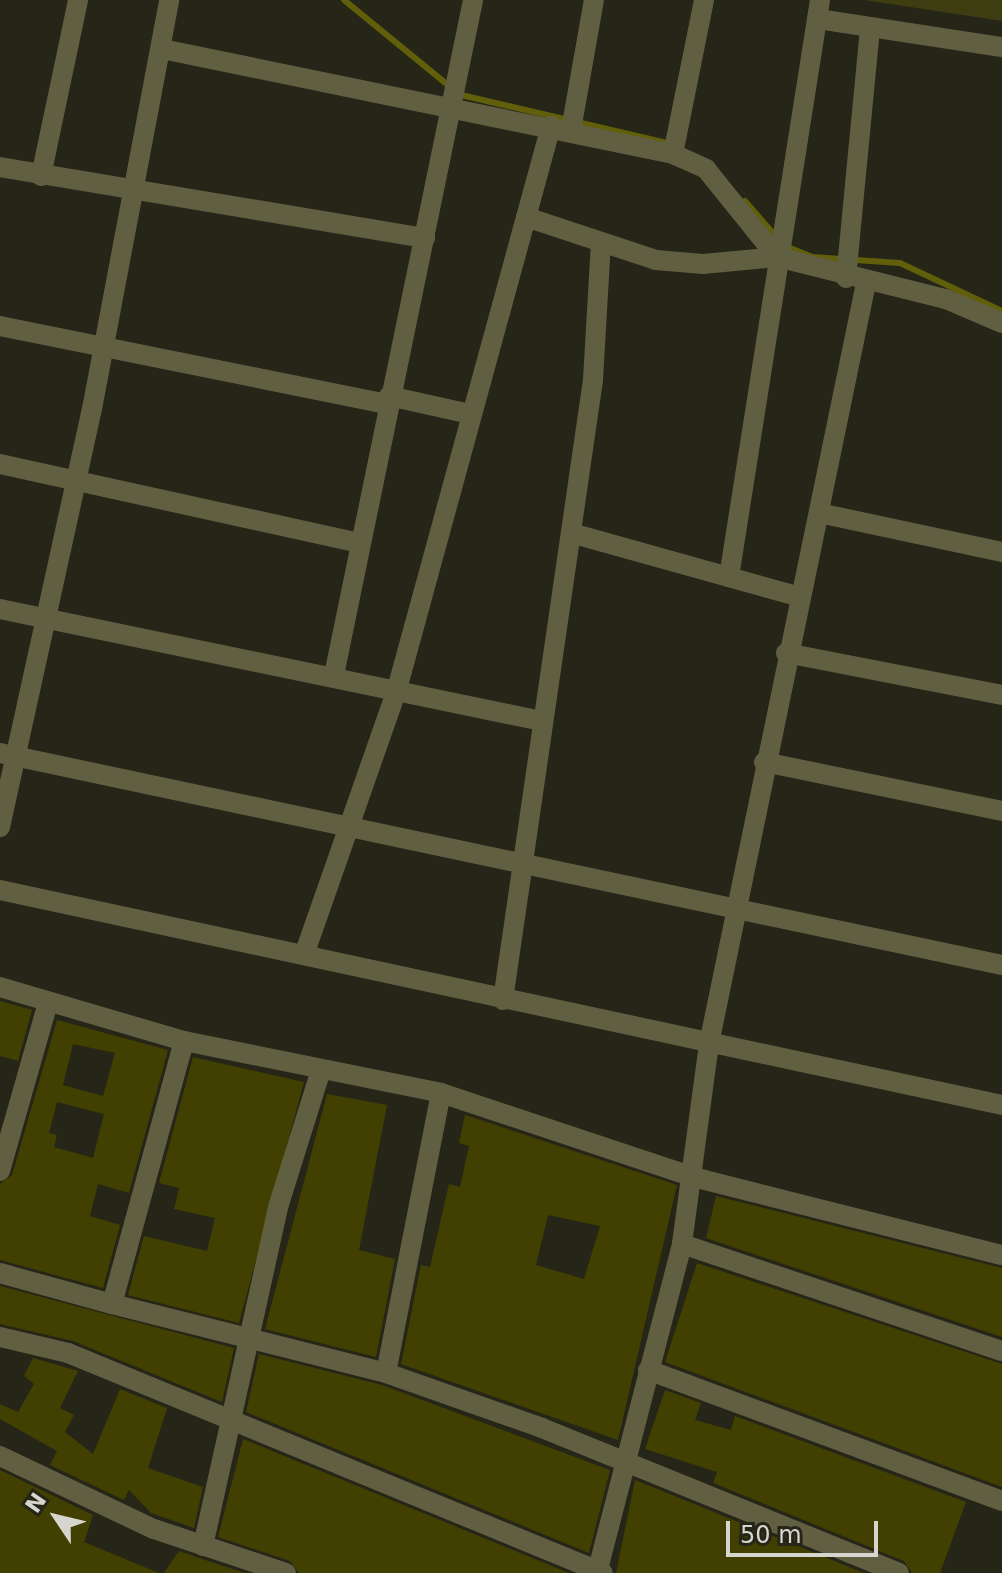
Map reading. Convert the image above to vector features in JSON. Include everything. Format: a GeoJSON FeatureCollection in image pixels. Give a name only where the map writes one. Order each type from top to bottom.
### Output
{"type":"FeatureCollection","features":[{"type":"Feature","properties":{"kind":"street"},"geometry":{"type":"LineString","coordinates":[[41,176],[78,0]]}},
{"type":"Feature","properties":{"kind":"street"},"geometry":{"type":"LineString","coordinates":[[0,827],[6,754],[45,618],[77,480],[135,194],[169,0]]}},
{"type":"Feature","properties":{"kind":"street"},"geometry":{"type":"LineString","coordinates":[[334,675],[388,400],[453,111],[473,0]]}},
{"type":"Feature","properties":{"kind":"street"},"geometry":{"type":"LineString","coordinates":[[304,955],[397,689],[526,217],[561,128],[594,0]]}},
{"type":"Feature","properties":{"kind":"street"},"geometry":{"type":"LineString","coordinates":[[673,154],[704,0]]}},
{"type":"Feature","properties":{"kind":"street"},"geometry":{"type":"LineString","coordinates":[[729,577],[819,10],[870,27],[1002,47]]}},
{"type":"Feature","properties":{"kind":"street"},"geometry":{"type":"LineString","coordinates":[[0,1337],[68,1353],[599,1572],[623,1461],[682,1244],[709,1044],[739,909],[796,596],[819,513],[856,280],[870,27]]}},
{"type":"Feature","properties":{"kind":"street"},"geometry":{"type":"LineString","coordinates":[[162,49],[453,111],[561,128],[673,154],[706,169],[779,259]]}},
{"type":"Feature","properties":{"kind":"street"},"geometry":{"type":"LineString","coordinates":[[0,167],[135,194],[425,238]]}},
{"type":"Feature","properties":{"kind":"street"},"geometry":{"type":"LineString","coordinates":[[526,217],[601,243],[703,264],[779,259],[856,280],[946,299],[1002,323]]}},
{"type":"Feature","properties":{"kind":"street"},"geometry":{"type":"LineString","coordinates":[[503,1000],[593,380],[601,243]]}},
{"type":"Feature","properties":{"kind":"street"},"geometry":{"type":"LineString","coordinates":[[0,326],[470,414]]}},
{"type":"Feature","properties":{"kind":"street"},"geometry":{"type":"LineString","coordinates":[[0,464],[359,543]]}},
{"type":"Feature","properties":{"kind":"street"},"geometry":{"type":"LineString","coordinates":[[819,513],[1002,552]]}},
{"type":"Feature","properties":{"kind":"street"},"geometry":{"type":"LineString","coordinates":[[571,533],[796,596]]}},
{"type":"Feature","properties":{"kind":"street"},"geometry":{"type":"LineString","coordinates":[[0,609],[334,675],[542,721]]}},
{"type":"Feature","properties":{"kind":"street"},"geometry":{"type":"LineString","coordinates":[[786,653],[1002,695]]}},
{"type":"Feature","properties":{"kind":"street"},"geometry":{"type":"LineString","coordinates":[[6,754],[351,824],[1002,965]]}},
{"type":"Feature","properties":{"kind":"street"},"geometry":{"type":"LineString","coordinates":[[764,762],[1002,811]]}},
{"type":"Feature","properties":{"kind":"street"},"geometry":{"type":"LineString","coordinates":[[0,890],[1002,1105]]}},
{"type":"Feature","properties":{"kind":"street"},"geometry":{"type":"LineString","coordinates":[[0,987],[184,1041],[320,1073],[441,1093],[693,1177],[1002,1255]]}},
{"type":"Feature","properties":{"kind":"street"},"geometry":{"type":"LineString","coordinates":[[0,1171],[48,1003]]}},
{"type":"Feature","properties":{"kind":"street"},"geometry":{"type":"LineString","coordinates":[[112,1304],[184,1041]]}},
{"type":"Feature","properties":{"kind":"street"},"geometry":{"type":"LineString","coordinates":[[203,1546],[234,1422],[247,1339],[320,1073]]}},
{"type":"Feature","properties":{"kind":"street"},"geometry":{"type":"LineString","coordinates":[[386,1373],[441,1093]]}},
{"type":"Feature","properties":{"kind":"street"},"geometry":{"type":"LineString","coordinates":[[682,1244],[1002,1351]]}},
{"type":"Feature","properties":{"kind":"street"},"geometry":{"type":"LineString","coordinates":[[0,1273],[386,1373],[623,1461],[899,1573]]}},
{"type":"Feature","properties":{"kind":"street"},"geometry":{"type":"LineString","coordinates":[[648,1370],[1002,1501]]}},
{"type":"Feature","properties":{"kind":"street"},"geometry":{"type":"LineString","coordinates":[[0,1456],[106,1509],[286,1573]]}},
{"type":"Feature","properties":{"kind":"shaded area"},"geometry":{"type":"Polygon","coordinates":[[[864,0],[1002,0],[1002,21],[864,0]]]}},
{"type":"Feature","properties":{"kind":"building"},"geometry":{"type":"Polygon","coordinates":[[[0,1001],[32,1010],[18,1061],[0,1056],[0,1001]]]}},
{"type":"Feature","properties":{"kind":"building"},"geometry":{"type":"Polygon","coordinates":[[[57,1020],[168,1050],[129,1193],[98,1184],[90,1216],[120,1225],[103,1288],[0,1260],[0,1184],[12,1175],[57,1020]],[[73,1044],[63,1085],[103,1096],[115,1053],[73,1044]],[[57,1102],[49,1133],[57,1135],[54,1147],[93,1158],[104,1114],[57,1102]]]}},
{"type":"Feature","properties":{"kind":"building"},"geometry":{"type":"Polygon","coordinates":[[[193,1057],[304,1082],[239,1323],[128,1295],[144,1236],[207,1251],[215,1218],[174,1209],[179,1188],[159,1183],[193,1057]]]}},
{"type":"Feature","properties":{"kind":"building"},"geometry":{"type":"Polygon","coordinates":[[[327,1094],[387,1105],[359,1250],[395,1259],[376,1357],[265,1329],[327,1094]]]}},
{"type":"Feature","properties":{"kind":"building"},"geometry":{"type":"Polygon","coordinates":[[[465,1115],[677,1185],[618,1440],[401,1364],[421,1265],[430,1267],[449,1184],[460,1187],[469,1146],[459,1143],[465,1115]],[[548,1215],[536,1265],[584,1279],[600,1226],[548,1215]]]}},
{"type":"Feature","properties":{"kind":"building"},"geometry":{"type":"Polygon","coordinates":[[[716,1196],[1002,1268],[1002,1337],[706,1238],[716,1196]]]}},
{"type":"Feature","properties":{"kind":"building"},"geometry":{"type":"Polygon","coordinates":[[[697,1263],[1002,1364],[1002,1487],[665,1362],[697,1263]]]}},
{"type":"Feature","properties":{"kind":"building"},"geometry":{"type":"Polygon","coordinates":[[[0,1286],[234,1348],[222,1402],[73,1341],[0,1324],[0,1286]]]}},
{"type":"Feature","properties":{"kind":"building"},"geometry":{"type":"Polygon","coordinates":[[[259,1354],[382,1385],[610,1470],[589,1553],[246,1412],[259,1354]]]}},
{"type":"Feature","properties":{"kind":"building"},"geometry":{"type":"Polygon","coordinates":[[[33,1358],[78,1371],[60,1408],[74,1415],[65,1432],[93,1454],[120,1389],[167,1408],[148,1468],[203,1487],[194,1528],[151,1513],[129,1490],[124,1500],[50,1465],[57,1451],[0,1419],[0,1404],[18,1412],[34,1384],[24,1376],[33,1358]]]}},
{"type":"Feature","properties":{"kind":"building"},"geometry":{"type":"Polygon","coordinates":[[[665,1390],[701,1403],[695,1420],[731,1430],[735,1416],[966,1502],[940,1573],[912,1573],[904,1561],[713,1483],[717,1472],[645,1449],[665,1390]]]}},
{"type":"Feature","properties":{"kind":"building"},"geometry":{"type":"Polygon","coordinates":[[[243,1439],[569,1573],[299,1573],[290,1561],[218,1537],[243,1439]]]}},
{"type":"Feature","properties":{"kind":"building"},"geometry":{"type":"Polygon","coordinates":[[[0,1470],[93,1515],[84,1542],[159,1573],[0,1573],[0,1470]]]}},
{"type":"Feature","properties":{"kind":"building"},"geometry":{"type":"Polygon","coordinates":[[[635,1480],[864,1573],[616,1573],[635,1480]]]}},
{"type":"Feature","properties":{"kind":"building"},"geometry":{"type":"Polygon","coordinates":[[[179,1551],[199,1558],[245,1573],[164,1573],[179,1551]]]}},
{"type":"Feature","properties":{"kind":"waterway"},"geometry":{"type":"LineString","coordinates":[[344,0],[449,86]]}},
{"type":"Feature","properties":{"kind":"waterway"},"geometry":{"type":"LineString","coordinates":[[457,94],[672,144]]}},
{"type":"Feature","properties":{"kind":"waterway"},"geometry":{"type":"LineString","coordinates":[[745,201],[777,238]]}},
{"type":"Feature","properties":{"kind":"waterway"},"geometry":{"type":"LineString","coordinates":[[785,246],[812,257],[900,263],[1002,311]]}}]}
